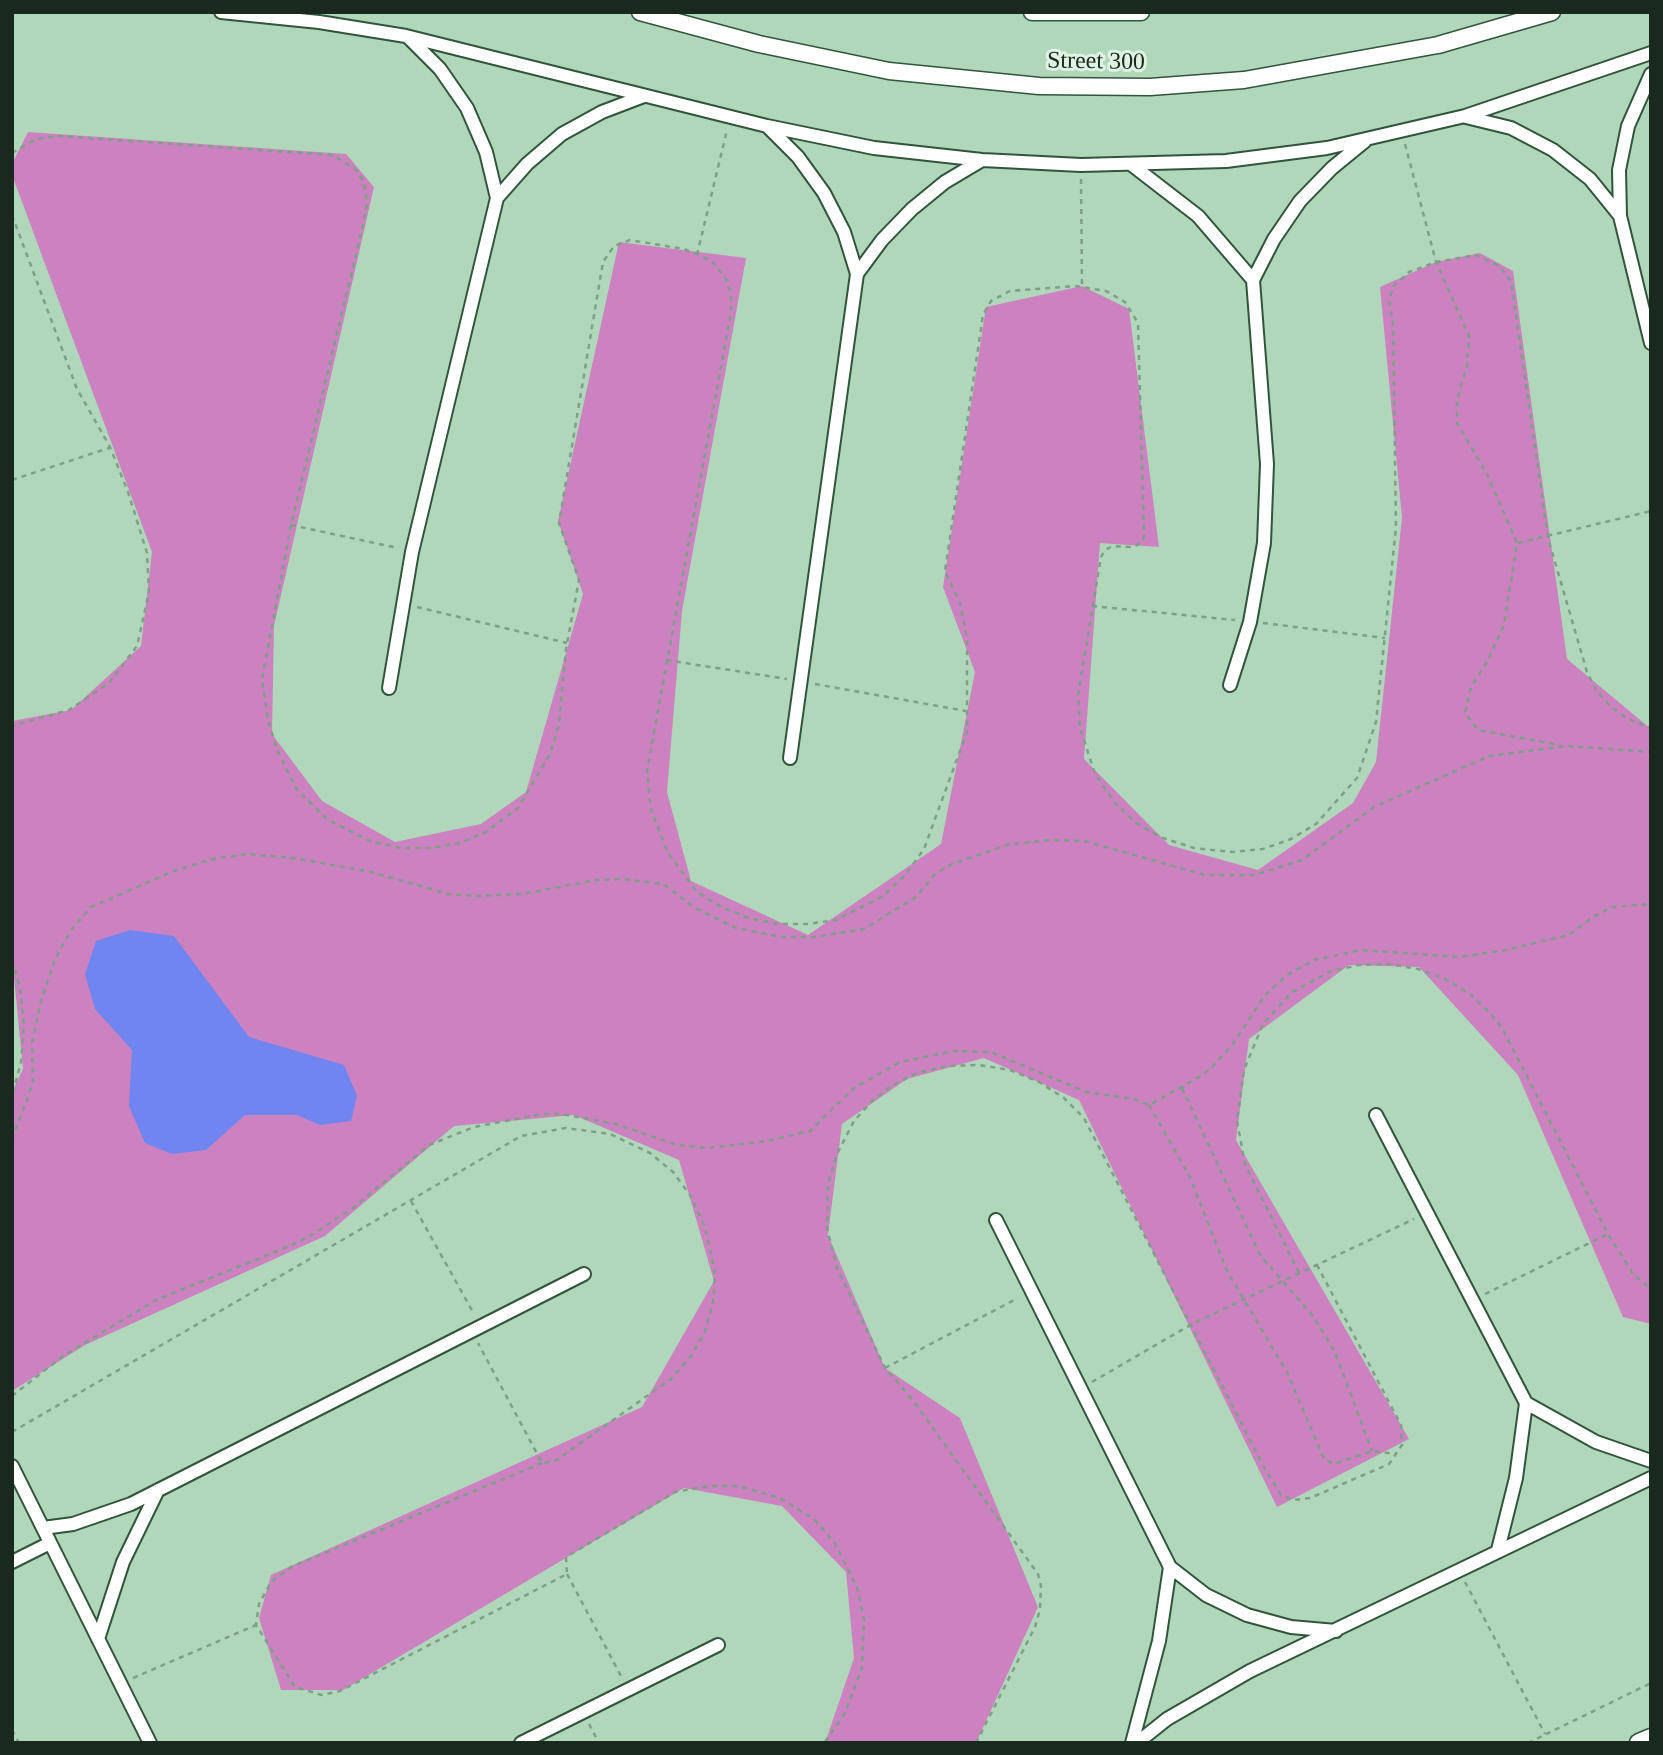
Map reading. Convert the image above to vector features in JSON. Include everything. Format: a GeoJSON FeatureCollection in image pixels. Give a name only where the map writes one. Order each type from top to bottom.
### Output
{"type":"FeatureCollection","features":[{"type":"Feature","properties":{"kind":"main road"},"geometry":{"type":"LineString","coordinates":[[1639,1743],[1651,1738]]}},
{"type":"Feature","properties":{"kind":"street"},"geometry":{"type":"LineString","coordinates":[[220,12],[319,22],[406,36],[767,126],[874,148],[982,160],[1081,165],[1277,157],[1402,133],[1465,116],[1651,53]]}},
{"type":"Feature","properties":{"kind":"street","name":"Street 300"},"geometry":{"type":"LineString","coordinates":[[640,12],[759,44],[889,71],[1039,86],[1150,87],[1244,80],[1402,51],[1438,44],[1552,12]]}},
{"type":"Feature","properties":{"kind":"street","name":"Street 300"},"geometry":{"type":"LineString","coordinates":[[1032,12],[1141,12]]}},
{"type":"Feature","properties":{"kind":"street"},"geometry":{"type":"LineString","coordinates":[[389,688],[412,552],[497,198],[486,152],[467,108],[440,69],[406,36]]}},
{"type":"Feature","properties":{"kind":"street"},"geometry":{"type":"LineString","coordinates":[[1651,74],[1628,126],[1619,170],[1620,216],[1651,343]]}},
{"type":"Feature","properties":{"kind":"street"},"geometry":{"type":"LineString","coordinates":[[497,198],[527,164],[562,134],[602,112],[645,96]]}},
{"type":"Feature","properties":{"kind":"street"},"geometry":{"type":"LineString","coordinates":[[1465,116],[1511,128],[1553,150],[1590,179],[1620,216]]}},
{"type":"Feature","properties":{"kind":"street"},"geometry":{"type":"LineString","coordinates":[[767,126],[798,157],[824,193],[844,232],[857,274],[790,758]]}},
{"type":"Feature","properties":{"kind":"street"},"geometry":{"type":"LineString","coordinates":[[1230,685],[1250,622],[1264,544],[1267,464],[1253,280],[1274,239],[1300,201],[1332,167],[1368,139]]}},
{"type":"Feature","properties":{"kind":"street"},"geometry":{"type":"LineString","coordinates":[[857,274],[882,240],[912,209],[945,182],[982,160]]}},
{"type":"Feature","properties":{"kind":"street"},"geometry":{"type":"LineString","coordinates":[[1131,165],[1198,216],[1253,280]]}},
{"type":"Feature","properties":{"kind":"street"},"geometry":{"type":"LineString","coordinates":[[1376,1115],[1526,1403],[1596,1442],[1651,1461]]}},
{"type":"Feature","properties":{"kind":"street"},"geometry":{"type":"LineString","coordinates":[[996,1220],[1170,1567],[1206,1595],[1247,1615],[1291,1627],[1336,1631]]}},
{"type":"Feature","properties":{"kind":"street"},"geometry":{"type":"LineString","coordinates":[[43,1528],[102,1516],[158,1490],[584,1274]]}},
{"type":"Feature","properties":{"kind":"street"},"geometry":{"type":"LineString","coordinates":[[1498,1550],[1516,1478],[1526,1403]]}},
{"type":"Feature","properties":{"kind":"street"},"geometry":{"type":"LineString","coordinates":[[12,1466],[150,1743]]}},
{"type":"Feature","properties":{"kind":"street"},"geometry":{"type":"LineString","coordinates":[[1137,1743],[1208,1694],[1498,1550],[1651,1478]]}},
{"type":"Feature","properties":{"kind":"street"},"geometry":{"type":"LineString","coordinates":[[98,1639],[123,1562],[158,1490]]}},
{"type":"Feature","properties":{"kind":"street"},"geometry":{"type":"LineString","coordinates":[[12,1562],[50,1543]]}},
{"type":"Feature","properties":{"kind":"street"},"geometry":{"type":"LineString","coordinates":[[1132,1743],[1159,1641],[1170,1567]]}},
{"type":"Feature","properties":{"kind":"street"},"geometry":{"type":"LineString","coordinates":[[521,1743],[718,1645]]}},
{"type":"Feature","properties":{"kind":"path"},"geometry":{"type":"LineString","coordinates":[[697,255],[731,116]]}},
{"type":"Feature","properties":{"kind":"path"},"geometry":{"type":"LineString","coordinates":[[1402,133],[1436,262],[1469,336],[1467,365],[1457,400],[1457,424],[1487,474],[1517,543],[1504,625],[1471,687],[1465,713],[1478,730],[1567,746],[1651,752]]}},
{"type":"Feature","properties":{"kind":"path"},"geometry":{"type":"LineString","coordinates":[[12,153],[43,137],[72,137],[333,155],[346,161],[360,175],[366,189],[367,203],[291,525],[262,679],[268,720],[282,764],[297,790],[328,820],[355,836],[386,845],[431,848],[474,838],[508,817],[527,796],[550,754],[559,724],[567,643],[579,580],[559,523],[603,262],[614,246],[630,240],[643,239],[697,255],[717,266],[729,287],[731,304],[647,772],[655,825],[672,860],[697,892],[728,910],[763,921],[793,925],[836,919],[869,905],[901,880],[916,862],[932,830],[967,732],[967,639],[960,603],[945,571],[983,315],[991,301],[1010,290],[1082,286],[1106,291],[1120,298],[1134,313],[1138,323],[1144,537],[1141,543],[1133,547],[1113,546],[1105,550],[1101,557],[1079,678],[1078,712],[1084,746],[1095,774],[1116,804],[1149,831],[1194,849],[1248,851],[1291,839],[1327,814],[1357,778],[1371,741],[1397,513],[1390,300],[1394,286],[1409,272],[1436,262],[1476,255],[1499,266],[1511,281],[1548,538],[1590,681],[1602,699],[1618,713],[1651,728]]}},
{"type":"Feature","properties":{"kind":"path"},"geometry":{"type":"LineString","coordinates":[[1081,165],[1082,286]]}},
{"type":"Feature","properties":{"kind":"path"},"geometry":{"type":"LineString","coordinates":[[12,215],[77,388],[110,447],[147,553],[149,592],[142,631],[120,672],[97,694],[69,710],[12,726]]}},
{"type":"Feature","properties":{"kind":"path"},"geometry":{"type":"LineString","coordinates":[[12,480],[110,447]]}},
{"type":"Feature","properties":{"kind":"path"},"geometry":{"type":"LineString","coordinates":[[1517,543],[1548,538],[1651,512]]}},
{"type":"Feature","properties":{"kind":"path"},"geometry":{"type":"LineString","coordinates":[[291,525],[412,552]]}},
{"type":"Feature","properties":{"kind":"path"},"geometry":{"type":"LineString","coordinates":[[403,604],[567,643]]}},
{"type":"Feature","properties":{"kind":"path"},"geometry":{"type":"LineString","coordinates":[[666,660],[967,712]]}},
{"type":"Feature","properties":{"kind":"path"},"geometry":{"type":"LineString","coordinates":[[12,1139],[33,1083],[32,1043],[41,1000],[55,959],[71,930],[91,907],[103,901],[176,870],[213,859],[247,854],[293,858],[371,872],[461,895],[523,894],[595,880],[622,879],[663,884],[695,908],[736,928],[781,937],[814,937],[864,929],[916,897],[935,874],[952,864],[990,849],[1031,841],[1084,841],[1213,876],[1239,877],[1272,872],[1315,852],[1374,807],[1469,763],[1515,751],[1567,746]]}},
{"type":"Feature","properties":{"kind":"path"},"geometry":{"type":"LineString","coordinates":[[1149,1105],[1201,1076],[1223,1055],[1275,984],[1314,960],[1361,950],[1459,957],[1505,950],[1569,935],[1592,917],[1612,907],[1651,904]]}},
{"type":"Feature","properties":{"kind":"path"},"geometry":{"type":"LineString","coordinates":[[12,960],[20,988],[24,1025],[21,1062],[12,1096]]}},
{"type":"Feature","properties":{"kind":"path"},"geometry":{"type":"LineString","coordinates":[[1299,1273],[1245,1164],[1237,1121],[1240,1087],[1256,1037],[1280,1002],[1318,976],[1359,965],[1403,966],[1432,974],[1458,986],[1490,1013],[1502,1028],[1608,1234],[1633,1274],[1651,1289]]}},
{"type":"Feature","properties":{"kind":"path"},"geometry":{"type":"LineString","coordinates":[[12,1396],[63,1356],[156,1300],[222,1271],[292,1245],[315,1233],[354,1207],[429,1145],[474,1127],[542,1114],[561,1114],[616,1124],[677,1145],[715,1147],[778,1139],[810,1131],[854,1088],[900,1062],[954,1051],[990,1052],[1086,1092],[1134,1099],[1149,1105],[1189,1175],[1213,1239],[1243,1301],[1287,1373],[1324,1459],[1334,1464],[1372,1451],[1398,1454]]}},
{"type":"Feature","properties":{"kind":"path"},"geometry":{"type":"LineString","coordinates":[[976,1743],[1038,1618],[1042,1597],[1038,1574],[912,1399],[885,1368],[837,1268],[827,1228],[828,1184],[842,1144],[871,1102],[902,1080],[947,1066],[979,1065],[1010,1070],[1039,1082],[1075,1107],[1084,1118],[1281,1495],[1293,1500],[1310,1499],[1389,1464],[1398,1454],[1403,1435],[1401,1425],[1317,1265]]}},
{"type":"Feature","properties":{"kind":"path"},"geometry":{"type":"LineString","coordinates":[[1181,1086],[1251,1238],[1261,1255],[1312,1316],[1335,1352],[1372,1451]]}},
{"type":"Feature","properties":{"kind":"path"},"geometry":{"type":"LineString","coordinates":[[12,1432],[521,1136],[551,1129],[580,1129],[617,1137],[650,1153],[673,1172],[699,1213],[713,1257],[715,1287],[709,1317],[691,1356],[660,1389],[555,1461],[541,1463],[283,1571],[262,1596],[256,1625],[295,1687],[310,1694],[328,1695],[567,1574]]}},
{"type":"Feature","properties":{"kind":"path"},"geometry":{"type":"LineString","coordinates":[[411,1201],[541,1463]]}},
{"type":"Feature","properties":{"kind":"path"},"geometry":{"type":"LineString","coordinates":[[1080,1389],[1192,1324],[1285,1283],[1299,1273],[1428,1213]]}},
{"type":"Feature","properties":{"kind":"path"},"geometry":{"type":"LineString","coordinates":[[1473,1300],[1608,1234]]}},
{"type":"Feature","properties":{"kind":"path"},"geometry":{"type":"LineString","coordinates":[[885,1368],[1032,1291]]}},
{"type":"Feature","properties":{"kind":"path"},"geometry":{"type":"LineString","coordinates":[[628,1689],[567,1574],[566,1557],[675,1492],[709,1486],[738,1486],[766,1493],[804,1511],[824,1528],[843,1556],[857,1587],[864,1619],[865,1652],[858,1684],[844,1715],[824,1743]]}},
{"type":"Feature","properties":{"kind":"path"},"geometry":{"type":"LineString","coordinates":[[1458,1570],[1545,1734]]}},
{"type":"Feature","properties":{"kind":"path"},"geometry":{"type":"LineString","coordinates":[[121,1684],[256,1625]]}},
{"type":"Feature","properties":{"kind":"path"},"geometry":{"type":"LineString","coordinates":[[1528,1743],[1651,1683]]}},
{"type":"Feature","properties":{"kind":"path"},"geometry":{"type":"LineString","coordinates":[[583,1712],[599,1743]]}},
{"type":"Feature","properties":{"kind":"path"},"geometry":{"type":"LineString","coordinates":[[12,1730],[19,1743]]}},
{"type":"Feature","properties":{"kind":"shaded area"},"geometry":{"type":"Polygon","coordinates":[[[28,132],[346,154],[374,187],[274,626],[272,734],[322,801],[395,842],[481,824],[526,792],[583,594],[558,521],[619,242],[746,258],[682,611],[667,792],[691,881],[808,935],[941,844],[975,672],[943,587],[986,307],[1082,286],[1129,309],[1159,547],[1100,543],[1084,759],[1169,845],[1258,870],[1353,803],[1376,762],[1402,518],[1380,287],[1436,262],[1480,253],[1513,271],[1567,659],[1651,729],[1651,1324],[1623,1317],[1518,1075],[1419,967],[1349,965],[1249,1039],[1236,1140],[1409,1439],[1277,1507],[1079,1100],[984,1058],[907,1079],[842,1124],[828,1235],[885,1368],[960,1418],[1038,1607],[976,1743],[825,1743],[854,1658],[846,1572],[782,1506],[684,1488],[343,1690],[281,1690],[259,1618],[271,1575],[642,1407],[714,1281],[679,1160],[574,1115],[454,1126],[325,1236],[85,1345],[12,1391],[12,1092],[23,1069],[12,957],[12,721],[71,710],[141,646],[152,552],[12,175],[12,164],[28,132]]]}},
{"type":"Feature","properties":{"kind":"water"},"geometry":{"type":"Polygon","coordinates":[[[130,930],[174,936],[249,1037],[344,1065],[357,1096],[351,1121],[320,1125],[297,1115],[245,1115],[206,1150],[172,1154],[145,1143],[129,1106],[132,1050],[95,1009],[85,974],[96,941],[130,930]]]}}]}
